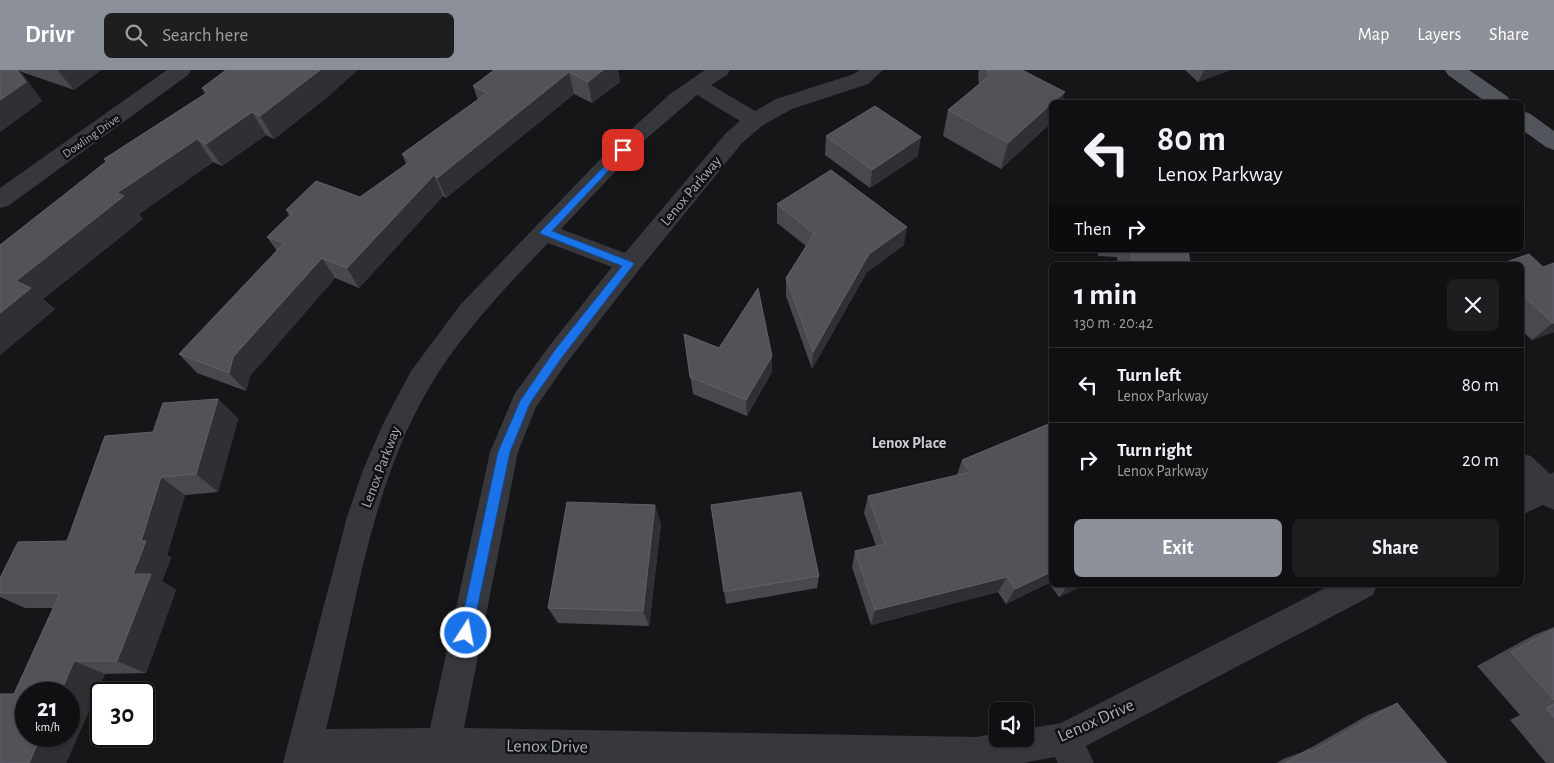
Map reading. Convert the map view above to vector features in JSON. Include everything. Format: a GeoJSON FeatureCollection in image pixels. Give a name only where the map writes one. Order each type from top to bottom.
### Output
{"type":"FeatureCollection","features":[{"type":"Feature","properties":{"kind":"main road"},"geometry":{"type":"LineString","coordinates":[[1455,70],[1497,100]]}},
{"type":"Feature","properties":{"kind":"main road"},"geometry":{"type":"LineString","coordinates":[[1524,120],[1554,142]]}},
{"type":"Feature","properties":{"kind":"street","name":"Dowling Drive"},"geometry":{"type":"LineString","coordinates":[[0,200],[180,70]]}},
{"type":"Feature","properties":{"kind":"street","name":"Lenox Parkway"},"geometry":{"type":"LineString","coordinates":[[720,70],[674,101],[628,144],[454,330],[421,378],[392,432],[364,507],[302,754],[442,754],[504,452],[525,401],[559,353],[629,264],[734,138],[755,120],[784,104],[861,79],[873,70]]}},
{"type":"Feature","properties":{"kind":"street"},"geometry":{"type":"LineString","coordinates":[[696,86],[755,120]]}},
{"type":"Feature","properties":{"kind":"street"},"geometry":{"type":"LineString","coordinates":[[544,232],[629,264]]}},
{"type":"Feature","properties":{"kind":"street"},"geometry":{"type":"LineString","coordinates":[[1524,469],[1544,493]]}},
{"type":"Feature","properties":{"kind":"street","name":"Lenox Drive"},"geometry":{"type":"LineString","coordinates":[[442,754],[977,754],[1070,751],[1358,587]]}},
{"type":"Feature","properties":{"kind":"building"},"geometry":{"type":"Polygon","coordinates":[[[0,70],[17,70],[26,82],[0,100],[0,70]]]}},
{"type":"Feature","properties":{"kind":"building"},"geometry":{"type":"Polygon","coordinates":[[[226,70],[320,70],[260,116],[252,112],[206,144],[197,139],[117,193],[124,196],[16,281],[31,288],[0,313],[0,245],[107,161],[104,159],[208,92],[202,88],[226,70]]]}},
{"type":"Feature","properties":{"kind":"building"},"geometry":{"type":"Polygon","coordinates":[[[494,70],[603,70],[588,82],[569,72],[437,178],[434,175],[347,268],[322,258],[233,357],[229,373],[179,354],[284,243],[267,237],[292,213],[286,210],[316,181],[360,197],[411,161],[402,154],[487,93],[473,86],[494,70]]]}},
{"type":"Feature","properties":{"kind":"building"},"geometry":{"type":"Polygon","coordinates":[[[987,70],[1022,70],[1065,92],[1055,100],[1049,100],[1049,106],[1008,143],[948,110],[989,76],[987,70]]]}},
{"type":"Feature","properties":{"kind":"building"},"geometry":{"type":"Polygon","coordinates":[[[875,106],[921,137],[872,170],[826,136],[875,106]]]}},
{"type":"Feature","properties":{"kind":"building"},"geometry":{"type":"Polygon","coordinates":[[[831,170],[907,227],[869,254],[813,352],[786,278],[814,234],[777,204],[831,170]]]}},
{"type":"Feature","properties":{"kind":"building"},"geometry":{"type":"Polygon","coordinates":[[[1131,252],[1188,252],[1190,262],[1133,262],[1131,252]]]}},
{"type":"Feature","properties":{"kind":"building"},"geometry":{"type":"Polygon","coordinates":[[[1529,254],[1543,267],[1554,263],[1554,323],[1524,297],[1524,262],[1506,262],[1529,254]]]}},
{"type":"Feature","properties":{"kind":"building"},"geometry":{"type":"Polygon","coordinates":[[[758,288],[772,356],[746,400],[690,377],[684,334],[719,348],[758,288]]]}},
{"type":"Feature","properties":{"kind":"building"},"geometry":{"type":"Polygon","coordinates":[[[218,399],[196,474],[161,477],[141,541],[146,541],[133,574],[151,574],[117,661],[74,661],[65,682],[19,682],[60,593],[0,593],[0,578],[18,542],[67,541],[105,436],[153,432],[163,403],[218,399]]]}},
{"type":"Feature","properties":{"kind":"building"},"geometry":{"type":"Polygon","coordinates":[[[1049,424],[1049,573],[1015,589],[1007,577],[875,610],[855,551],[885,544],[868,496],[970,472],[962,460],[1049,424]]]}},
{"type":"Feature","properties":{"kind":"building"},"geometry":{"type":"Polygon","coordinates":[[[801,492],[819,576],[724,592],[711,505],[801,492]]]}},
{"type":"Feature","properties":{"kind":"building"},"geometry":{"type":"Polygon","coordinates":[[[567,502],[655,505],[643,611],[548,608],[567,502]]]}},
{"type":"Feature","properties":{"kind":"building"},"geometry":{"type":"Polygon","coordinates":[[[1554,629],[1554,700],[1511,652],[1554,629]]]}},
{"type":"Feature","properties":{"kind":"building"},"geometry":{"type":"Polygon","coordinates":[[[15,692],[15,747],[36,747],[29,763],[0,763],[0,694],[14,694],[15,692]]]}},
{"type":"Feature","properties":{"kind":"building"},"geometry":{"type":"Polygon","coordinates":[[[1397,703],[1447,763],[1285,763],[1309,749],[1311,752],[1397,703]]]}},
{"type":"Feature","properties":{"kind":"building"},"geometry":{"type":"Polygon","coordinates":[[[1554,704],[1554,718],[1546,708],[1554,704]]]}},
{"type":"Feature","properties":{"kind":"district","name":"Lenox Place"},"geometry":{"type":"Point","coordinates":[909,443]}},
{"type":"Feature","properties":{"kind":"route"},"geometry":{"type":"LineString","coordinates":[[466,633],[488,520],[504,452],[525,401],[559,353],[629,264],[544,232],[623,150]]}}]}
